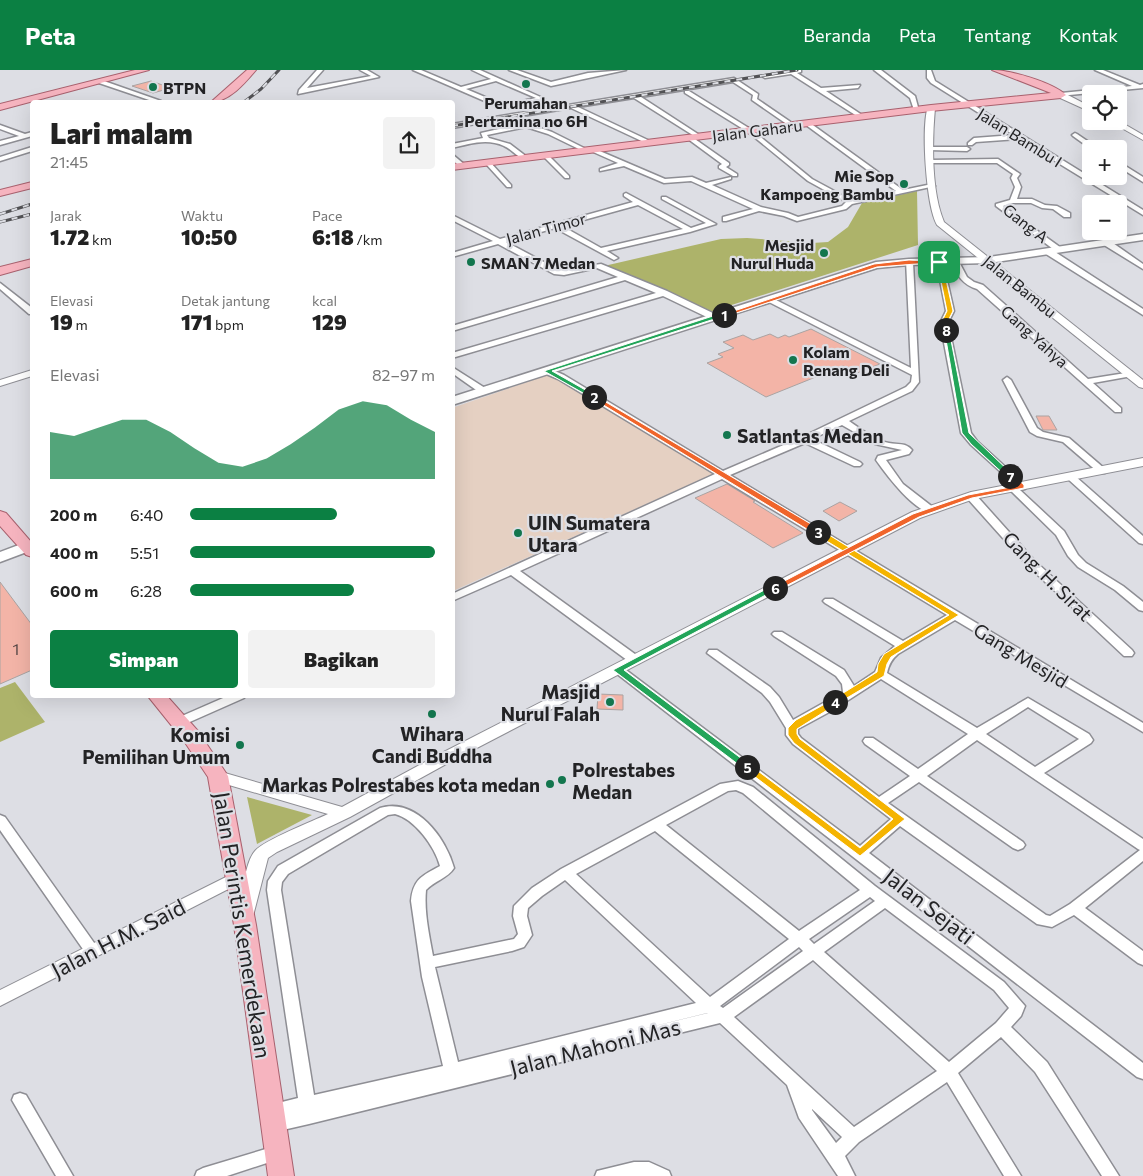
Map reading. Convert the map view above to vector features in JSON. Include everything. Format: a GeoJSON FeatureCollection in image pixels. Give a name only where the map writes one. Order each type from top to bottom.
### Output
{"type":"FeatureCollection","features":[{"type":"Feature","properties":{"kind":"main road"},"geometry":{"type":"LineString","coordinates":[[0,107],[145,70]]}},
{"type":"Feature","properties":{"kind":"main road"},"geometry":{"type":"LineString","coordinates":[[218,100],[236,87],[252,70]]}},
{"type":"Feature","properties":{"kind":"main road"},"geometry":{"type":"LineString","coordinates":[[996,70],[1048,88],[1061,95]]}},
{"type":"Feature","properties":{"kind":"main road","name":"Jalan Gaharu"},"geometry":{"type":"LineString","coordinates":[[455,167],[923,109],[1061,95]]}},
{"type":"Feature","properties":{"kind":"main road"},"geometry":{"type":"LineString","coordinates":[[0,193],[30,186]]}},
{"type":"Feature","properties":{"kind":"main road"},"geometry":{"type":"LineString","coordinates":[[455,400],[716,318],[859,269],[876,265],[909,262],[988,260],[1143,237]]}},
{"type":"Feature","properties":{"kind":"main road"},"geometry":{"type":"LineString","coordinates":[[0,271],[30,264]]}},
{"type":"Feature","properties":{"kind":"main road"},"geometry":{"type":"LineString","coordinates":[[0,516],[30,547]]}},
{"type":"Feature","properties":{"kind":"main road"},"geometry":{"type":"LineString","coordinates":[[0,557],[30,548]]}},
{"type":"Feature","properties":{"kind":"main road","name":"Jalan Perintis Kemerdekaan"},"geometry":{"type":"LineString","coordinates":[[159,698],[179,722],[218,776],[244,925],[279,1152],[281,1176]]}},
{"type":"Feature","properties":{"kind":"street"},"geometry":{"type":"LineString","coordinates":[[296,97],[320,70]]}},
{"type":"Feature","properties":{"kind":"street"},"geometry":{"type":"LineString","coordinates":[[301,91],[376,77],[363,70]]}},
{"type":"Feature","properties":{"kind":"street"},"geometry":{"type":"LineString","coordinates":[[416,70],[503,107],[542,99],[475,70]]}},
{"type":"Feature","properties":{"kind":"street"},"geometry":{"type":"LineString","coordinates":[[512,70],[549,84],[588,75],[623,70]]}},
{"type":"Feature","properties":{"kind":"street"},"geometry":{"type":"LineString","coordinates":[[572,70],[595,78]]}},
{"type":"Feature","properties":{"kind":"street"},"geometry":{"type":"LineString","coordinates":[[765,76],[803,70]]}},
{"type":"Feature","properties":{"kind":"street"},"geometry":{"type":"LineString","coordinates":[[876,70],[913,97],[923,109]]}},
{"type":"Feature","properties":{"kind":"street"},"geometry":{"type":"LineString","coordinates":[[1098,70],[1141,86]]}},
{"type":"Feature","properties":{"kind":"street","name":"Jalan Bambu I"},"geometry":{"type":"LineString","coordinates":[[929,71],[931,80],[968,105],[1143,213]]}},
{"type":"Feature","properties":{"kind":"street"},"geometry":{"type":"LineString","coordinates":[[792,72],[862,117]]}},
{"type":"Feature","properties":{"kind":"street"},"geometry":{"type":"LineString","coordinates":[[459,89],[497,79]]}},
{"type":"Feature","properties":{"kind":"street"},"geometry":{"type":"LineString","coordinates":[[455,126],[635,96],[685,90],[734,80],[756,94],[754,99],[793,126]]}},
{"type":"Feature","properties":{"kind":"street"},"geometry":{"type":"LineString","coordinates":[[100,82],[150,100]]}},
{"type":"Feature","properties":{"kind":"street"},"geometry":{"type":"LineString","coordinates":[[607,96],[671,86],[685,90],[750,131],[810,180],[850,202]]}},
{"type":"Feature","properties":{"kind":"street"},"geometry":{"type":"LineString","coordinates":[[820,90],[858,86]]}},
{"type":"Feature","properties":{"kind":"street"},"geometry":{"type":"LineString","coordinates":[[1061,95],[1141,86]]}},
{"type":"Feature","properties":{"kind":"street"},"geometry":{"type":"LineString","coordinates":[[1061,95],[1082,106]]}},
{"type":"Feature","properties":{"kind":"street"},"geometry":{"type":"LineString","coordinates":[[635,96],[695,137],[727,164],[722,168],[732,177],[706,185]]}},
{"type":"Feature","properties":{"kind":"street"},"geometry":{"type":"LineString","coordinates":[[572,106],[650,143]]}},
{"type":"Feature","properties":{"kind":"street","name":"Jalan Bambu"},"geometry":{"type":"LineString","coordinates":[[923,109],[931,149],[930,186],[935,216],[940,223],[1143,385]]}},
{"type":"Feature","properties":{"kind":"street"},"geometry":{"type":"LineString","coordinates":[[808,124],[900,192]]}},
{"type":"Feature","properties":{"kind":"street"},"geometry":{"type":"LineString","coordinates":[[486,138],[483,134],[526,125],[550,133],[664,181],[688,178],[759,209],[786,214],[797,219],[844,208],[850,202],[930,186]]}},
{"type":"Feature","properties":{"kind":"street"},"geometry":{"type":"LineString","coordinates":[[0,127],[24,136]]}},
{"type":"Feature","properties":{"kind":"street"},"geometry":{"type":"LineString","coordinates":[[1127,129],[1143,138]]}},
{"type":"Feature","properties":{"kind":"street"},"geometry":{"type":"LineString","coordinates":[[0,143],[30,134]]}},
{"type":"Feature","properties":{"kind":"street"},"geometry":{"type":"LineString","coordinates":[[1075,135],[1082,140]]}},
{"type":"Feature","properties":{"kind":"street"},"geometry":{"type":"LineString","coordinates":[[931,149],[969,147],[974,140],[1018,137]]}},
{"type":"Feature","properties":{"kind":"street"},"geometry":{"type":"LineString","coordinates":[[455,145],[486,138],[510,146],[525,158]]}},
{"type":"Feature","properties":{"kind":"street"},"geometry":{"type":"LineString","coordinates":[[0,159],[30,150]]}},
{"type":"Feature","properties":{"kind":"street"},"geometry":{"type":"LineString","coordinates":[[546,156],[567,176]]}},
{"type":"Feature","properties":{"kind":"street"},"geometry":{"type":"LineString","coordinates":[[455,159],[463,166]]}},
{"type":"Feature","properties":{"kind":"street"},"geometry":{"type":"LineString","coordinates":[[488,162],[509,186]]}},
{"type":"Feature","properties":{"kind":"street","name":"Gang A"},"geometry":{"type":"LineString","coordinates":[[931,162],[1001,162],[1017,175],[1014,178],[1018,187],[1013,201],[998,205],[1055,251],[1143,312]]}},
{"type":"Feature","properties":{"kind":"street"},"geometry":{"type":"LineString","coordinates":[[602,170],[624,164]]}},
{"type":"Feature","properties":{"kind":"street"},"geometry":{"type":"LineString","coordinates":[[1127,169],[1143,180]]}},
{"type":"Feature","properties":{"kind":"street"},"geometry":{"type":"LineString","coordinates":[[626,195],[690,230]]}},
{"type":"Feature","properties":{"kind":"street"},"geometry":{"type":"LineString","coordinates":[[600,250],[712,224],[664,198]]}},
{"type":"Feature","properties":{"kind":"street"},"geometry":{"type":"LineString","coordinates":[[1013,201],[1032,201],[1044,207],[1055,207],[1067,214]]}},
{"type":"Feature","properties":{"kind":"street","name":"Jalan Timor"},"geometry":{"type":"LineString","coordinates":[[455,253],[640,202]]}},
{"type":"Feature","properties":{"kind":"street"},"geometry":{"type":"LineString","coordinates":[[726,219],[759,209]]}},
{"type":"Feature","properties":{"kind":"street"},"geometry":{"type":"LineString","coordinates":[[455,219],[557,272],[564,273],[598,266],[664,293],[716,318]]}},
{"type":"Feature","properties":{"kind":"street"},"geometry":{"type":"LineString","coordinates":[[556,226],[614,258]]}},
{"type":"Feature","properties":{"kind":"street"},"geometry":{"type":"LineString","coordinates":[[510,238],[564,270]]}},
{"type":"Feature","properties":{"kind":"street"},"geometry":{"type":"LineString","coordinates":[[1107,242],[1143,267]]}},
{"type":"Feature","properties":{"kind":"street"},"geometry":{"type":"LineString","coordinates":[[455,597],[805,439],[909,389],[915,382],[916,374],[909,262]]}},
{"type":"Feature","properties":{"kind":"street"},"geometry":{"type":"LineString","coordinates":[[939,262],[950,311],[945,321],[966,433],[1060,533],[1073,556],[1082,565],[1119,588],[1143,608]]}},
{"type":"Feature","properties":{"kind":"street","name":"Gang Yahya"},"geometry":{"type":"LineString","coordinates":[[955,262],[966,281],[980,287],[1118,410]]}},
{"type":"Feature","properties":{"kind":"street"},"geometry":{"type":"LineString","coordinates":[[455,328],[627,277]]}},
{"type":"Feature","properties":{"kind":"street"},"geometry":{"type":"LineString","coordinates":[[0,285],[30,310]]}},
{"type":"Feature","properties":{"kind":"street"},"geometry":{"type":"LineString","coordinates":[[455,354],[664,293]]}},
{"type":"Feature","properties":{"kind":"street"},"geometry":{"type":"LineString","coordinates":[[769,300],[916,374]]}},
{"type":"Feature","properties":{"kind":"street"},"geometry":{"type":"LineString","coordinates":[[455,371],[482,390]]}},
{"type":"Feature","properties":{"kind":"street","name":"Gang Mesjid"},"geometry":{"type":"LineString","coordinates":[[547,371],[849,550],[1143,728]]}},
{"type":"Feature","properties":{"kind":"street"},"geometry":{"type":"LineString","coordinates":[[0,383],[30,374]]}},
{"type":"Feature","properties":{"kind":"street"},"geometry":{"type":"LineString","coordinates":[[1087,382],[1130,374]]}},
{"type":"Feature","properties":{"kind":"street"},"geometry":{"type":"LineString","coordinates":[[1006,380],[1033,430],[1040,434],[1066,440],[1102,471]]}},
{"type":"Feature","properties":{"kind":"street"},"geometry":{"type":"LineString","coordinates":[[843,421],[881,443],[889,446],[902,446],[907,450],[906,452],[881,458],[881,460],[900,486],[930,510]]}},
{"type":"Feature","properties":{"kind":"street"},"geometry":{"type":"LineString","coordinates":[[805,439],[857,464]]}},
{"type":"Feature","properties":{"kind":"street"},"geometry":{"type":"LineString","coordinates":[[244,925],[251,888],[261,855],[271,848],[344,813],[443,758],[930,510],[971,496],[1072,478],[1143,462]]}},
{"type":"Feature","properties":{"kind":"street"},"geometry":{"type":"LineString","coordinates":[[1072,478],[1143,541]]}},
{"type":"Feature","properties":{"kind":"street","name":"Gang. H. Sirat"},"geometry":{"type":"LineString","coordinates":[[971,496],[1031,563],[1128,653]]}},
{"type":"Feature","properties":{"kind":"street"},"geometry":{"type":"LineString","coordinates":[[513,571],[635,660]]}},
{"type":"Feature","properties":{"kind":"street"},"geometry":{"type":"LineString","coordinates":[[829,601],[904,646]]}},
{"type":"Feature","properties":{"kind":"street"},"geometry":{"type":"LineString","coordinates":[[881,674],[882,664],[887,656],[955,615]]}},
{"type":"Feature","properties":{"kind":"street"},"geometry":{"type":"LineString","coordinates":[[778,634],[840,674],[848,684],[849,692]]}},
{"type":"Feature","properties":{"kind":"street"},"geometry":{"type":"LineString","coordinates":[[713,654],[766,690],[775,700],[792,728],[792,735],[797,741],[900,819],[1042,920],[1052,922],[1075,908],[1143,854]]}},
{"type":"Feature","properties":{"kind":"street","name":"Jalan Sejati"},"geometry":{"type":"LineString","coordinates":[[618,670],[860,853],[1143,1072]]}},
{"type":"Feature","properties":{"kind":"street"},"geometry":{"type":"LineString","coordinates":[[792,728],[881,674]]}},
{"type":"Feature","properties":{"kind":"street"},"geometry":{"type":"LineString","coordinates":[[881,674],[977,734],[1143,846]]}},
{"type":"Feature","properties":{"kind":"street"},"geometry":{"type":"LineString","coordinates":[[179,722],[233,698]]}},
{"type":"Feature","properties":{"kind":"street"},"geometry":{"type":"LineString","coordinates":[[879,802],[920,776],[977,734],[1028,702],[1087,739],[1035,773]]}},
{"type":"Feature","properties":{"kind":"street"},"geometry":{"type":"LineString","coordinates":[[869,741],[1018,845]]}},
{"type":"Feature","properties":{"kind":"street"},"geometry":{"type":"LineString","coordinates":[[218,776],[344,813]]}},
{"type":"Feature","properties":{"kind":"street"},"geometry":{"type":"LineString","coordinates":[[428,963],[519,943],[525,935],[520,916],[521,906],[537,892],[566,873],[658,825],[725,787],[738,785],[748,790],[884,901],[999,986],[1016,1006],[1016,1012],[1001,1027],[949,1072],[853,1137],[835,1155]]}},
{"type":"Feature","properties":{"kind":"street"},"geometry":{"type":"LineString","coordinates":[[308,1109],[274,890],[275,881],[283,870],[385,811],[397,809],[411,815],[446,861],[447,868],[423,883],[418,892],[418,905],[428,963],[452,1071]]}},
{"type":"Feature","properties":{"kind":"street"},"geometry":{"type":"LineString","coordinates":[[860,853],[900,819]]}},
{"type":"Feature","properties":{"kind":"street"},"geometry":{"type":"LineString","coordinates":[[0,820],[92,951]]}},
{"type":"Feature","properties":{"kind":"street"},"geometry":{"type":"LineString","coordinates":[[658,825],[799,939],[949,1072],[1013,1176]]}},
{"type":"Feature","properties":{"kind":"street"},"geometry":{"type":"LineString","coordinates":[[566,873],[853,1137]]}},
{"type":"Feature","properties":{"kind":"street","name":"Jalan H.M. Said"},"geometry":{"type":"LineString","coordinates":[[0,999],[236,878]]}},
{"type":"Feature","properties":{"kind":"street","name":"Jalan Mahoni Mas"},"geometry":{"type":"LineString","coordinates":[[273,1118],[384,1087],[709,1006],[799,939],[870,890]]}},
{"type":"Feature","properties":{"kind":"street","name":"Jalan Mahoni Mas"},"geometry":{"type":"LineString","coordinates":[[308,1109],[723,1016],[884,901]]}},
{"type":"Feature","properties":{"kind":"street"},"geometry":{"type":"LineString","coordinates":[[1075,908],[1143,959]]}},
{"type":"Feature","properties":{"kind":"street"},"geometry":{"type":"LineString","coordinates":[[1001,1027],[1041,1067],[1111,1176]]}},
{"type":"Feature","properties":{"kind":"street"},"geometry":{"type":"LineString","coordinates":[[794,1081],[805,1113],[835,1155],[847,1176]]}},
{"type":"Feature","properties":{"kind":"street"},"geometry":{"type":"LineString","coordinates":[[20,1100],[65,1176]]}},
{"type":"Feature","properties":{"kind":"street"},"geometry":{"type":"LineString","coordinates":[[203,1176],[279,1152]]}},
{"type":"Feature","properties":{"kind":"street"},"geometry":{"type":"LineString","coordinates":[[603,1176],[635,1169],[650,1170],[663,1176]]}},
{"type":"Feature","properties":{"kind":"shaded area","name":"UIN Sumatera Utara"},"geometry":{"type":"Polygon","coordinates":[[[550,374],[713,474],[455,590],[455,407],[550,374]]]}},
{"type":"Feature","properties":{"kind":"green space"},"geometry":{"type":"Polygon","coordinates":[[[917,191],[918,245],[710,312],[604,266],[721,239],[747,238],[812,243],[828,242],[848,227],[862,203],[917,191]]]}},
{"type":"Feature","properties":{"kind":"green space"},"geometry":{"type":"Polygon","coordinates":[[[15,682],[45,722],[0,742],[0,688],[15,682]]]}},
{"type":"Feature","properties":{"kind":"green space"},"geometry":{"type":"Polygon","coordinates":[[[247,797],[312,815],[257,844],[247,797]]]}},
{"type":"Feature","properties":{"kind":"building","name":"BTPN"},"geometry":{"type":"Polygon","coordinates":[[[151,81],[171,88],[153,93],[132,86],[151,81]]]}},
{"type":"Feature","properties":{"kind":"building","name":"Kolam Renang Deli"},"geometry":{"type":"Polygon","coordinates":[[[811,329],[880,364],[857,373],[843,366],[766,397],[707,363],[723,357],[718,354],[734,348],[723,342],[743,335],[753,340],[770,334],[778,338],[785,335],[789,337],[811,329]]]}},
{"type":"Feature","properties":{"kind":"building"},"geometry":{"type":"Polygon","coordinates":[[[1036,416],[1049,416],[1057,430],[1043,430],[1036,416]]]}},
{"type":"Feature","properties":{"kind":"building"},"geometry":{"type":"Polygon","coordinates":[[[727,484],[803,533],[773,548],[695,498],[727,484]]]}},
{"type":"Feature","properties":{"kind":"building"},"geometry":{"type":"Polygon","coordinates":[[[840,502],[857,511],[839,521],[823,511],[840,502]]]}},
{"type":"Feature","properties":{"kind":"building"},"geometry":{"type":"Polygon","coordinates":[[[0,582],[30,622],[30,671],[0,684],[0,582]]]}},
{"type":"Feature","properties":{"kind":"building","name":"Masjid Nurul Falah"},"geometry":{"type":"Polygon","coordinates":[[[598,694],[623,695],[623,710],[597,709],[598,694]]]}},
{"type":"Feature","properties":{"kind":"railway"},"geometry":{"type":"LineString","coordinates":[[247,100],[261,89],[279,70]]}},
{"type":"Feature","properties":{"kind":"railway"},"geometry":{"type":"LineString","coordinates":[[455,126],[797,70]]}},
{"type":"Feature","properties":{"kind":"railway"},"geometry":{"type":"LineString","coordinates":[[0,214],[30,205]]}},
{"type":"Feature","properties":{"kind":"railway"},"geometry":{"type":"LineString","coordinates":[[0,222],[30,214]]}},
{"type":"Feature","properties":{"kind":"place","name":"Perumahan Pertamina no 6H"},"geometry":{"type":"Point","coordinates":[526,84]}},
{"type":"Feature","properties":{"kind":"place","name":"BTPN"},"geometry":{"type":"Point","coordinates":[153,87]}},
{"type":"Feature","properties":{"kind":"place","name":"Mie Sop Kampoeng Bambu"},"geometry":{"type":"Point","coordinates":[904,184]}},
{"type":"Feature","properties":{"kind":"place","name":"Mesjid Nurul Huda"},"geometry":{"type":"Point","coordinates":[824,253]}},
{"type":"Feature","properties":{"kind":"place","name":"SMAN 7 Medan"},"geometry":{"type":"Point","coordinates":[471,262]}},
{"type":"Feature","properties":{"kind":"place","name":"Kolam Renang Deli"},"geometry":{"type":"Point","coordinates":[793,360]}},
{"type":"Feature","properties":{"kind":"place","name":"Satlantas Medan"},"geometry":{"type":"Point","coordinates":[727,435]}},
{"type":"Feature","properties":{"kind":"place","name":"UIN Sumatera Utara"},"geometry":{"type":"Point","coordinates":[518,533]}},
{"type":"Feature","properties":{"kind":"place","name":"Masjid Nurul Falah"},"geometry":{"type":"Point","coordinates":[610,702]}},
{"type":"Feature","properties":{"kind":"place","name":"Wihara Candi Buddha"},"geometry":{"type":"Point","coordinates":[432,714]}},
{"type":"Feature","properties":{"kind":"place","name":"Komisi Pemilihan Umum"},"geometry":{"type":"Point","coordinates":[240,745]}},
{"type":"Feature","properties":{"kind":"place","name":"Polrestabes Medan"},"geometry":{"type":"Point","coordinates":[562,780]}},
{"type":"Feature","properties":{"kind":"place","name":"Markas Polrestabes kota medan"},"geometry":{"type":"Point","coordinates":[550,784]}},
{"type":"Feature","properties":{"kind":"route"},"geometry":{"type":"LineString","coordinates":[[939,262],[891,263],[859,269],[716,318],[547,371],[611,407],[662,439],[849,550],[955,615],[887,656],[882,664],[881,674],[792,728],[792,735],[797,741],[900,819],[860,853],[618,670],[814,568],[849,550],[916,516],[971,496],[1022,487],[974,443],[966,433],[945,321],[950,311],[939,262]]}}]}
